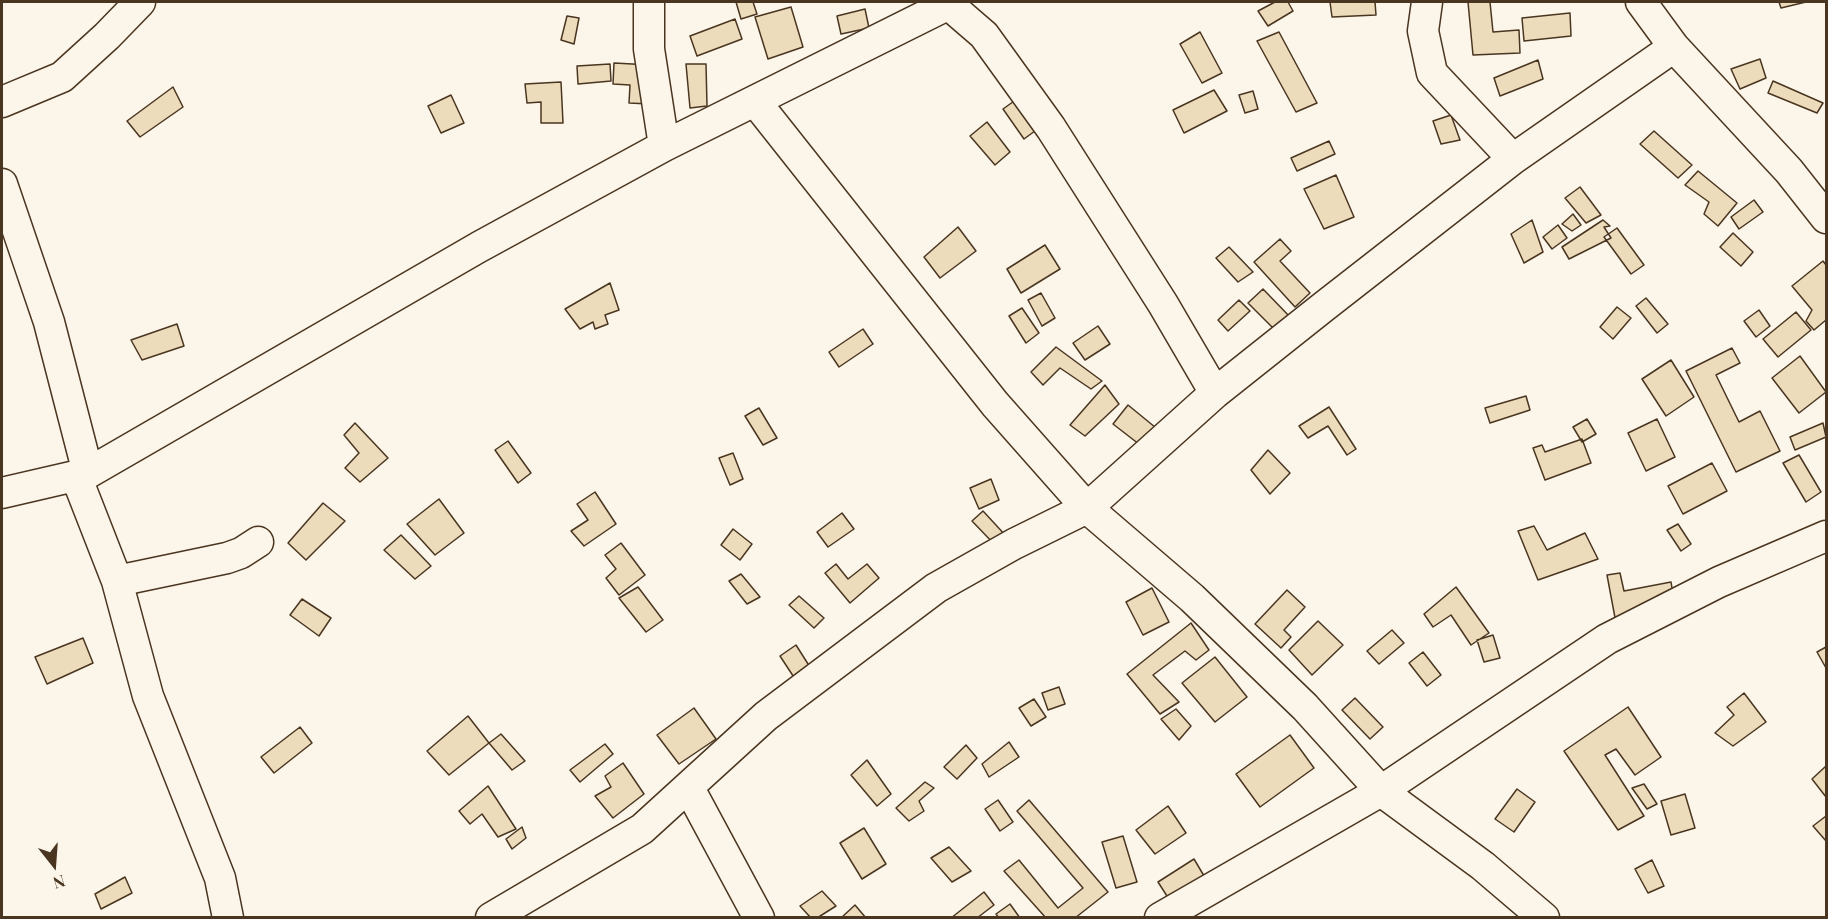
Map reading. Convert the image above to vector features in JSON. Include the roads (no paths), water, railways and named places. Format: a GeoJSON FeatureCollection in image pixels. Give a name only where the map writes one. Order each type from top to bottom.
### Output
{"type":"FeatureCollection","features":[{"type":"Feature","properties":{"kind":"street"},"geometry":{"type":"LineString","coordinates":[[2,102],[62,77],[140,2]]}},
{"type":"Feature","properties":{"kind":"street"},"geometry":{"type":"LineString","coordinates":[[649,2],[649,49],[664,146]]}},
{"type":"Feature","properties":{"kind":"street"},"geometry":{"type":"LineString","coordinates":[[1427,2],[1423,32],[1432,73],[1513,159]]}},
{"type":"Feature","properties":{"kind":"street"},"geometry":{"type":"LineString","coordinates":[[1641,2],[1674,47],[1789,171],[1827,218]]}},
{"type":"Feature","properties":{"kind":"street"},"geometry":{"type":"LineString","coordinates":[[2,494],[82,474],[479,247],[664,146],[951,3],[984,35],[1051,128],[1102,212],[1163,304],[1215,393]]}},
{"type":"Feature","properties":{"kind":"street"},"geometry":{"type":"LineString","coordinates":[[491,918],[642,830],[766,716],[936,588],[1014,544],[1087,508],[1215,393],[1513,159],[1674,47]]}},
{"type":"Feature","properties":{"kind":"street"},"geometry":{"type":"LineString","coordinates":[[755,101],[995,404],[1087,508],[1192,598],[1305,707],[1381,791],[1483,866],[1544,918]]}},
{"type":"Feature","properties":{"kind":"street"},"geometry":{"type":"LineString","coordinates":[[2,184],[49,322],[82,474],[117,581],[148,696],[220,878],[228,918]]}},
{"type":"Feature","properties":{"kind":"street"},"geometry":{"type":"LineString","coordinates":[[1161,918],[1381,791],[1607,639],[1719,582],[1827,536]]}},
{"type":"Feature","properties":{"kind":"street"},"geometry":{"type":"LineString","coordinates":[[117,581],[226,558],[241,553],[258,542]]}},
{"type":"Feature","properties":{"kind":"street"},"geometry":{"type":"LineString","coordinates":[[689,788],[759,918]]}}]}
